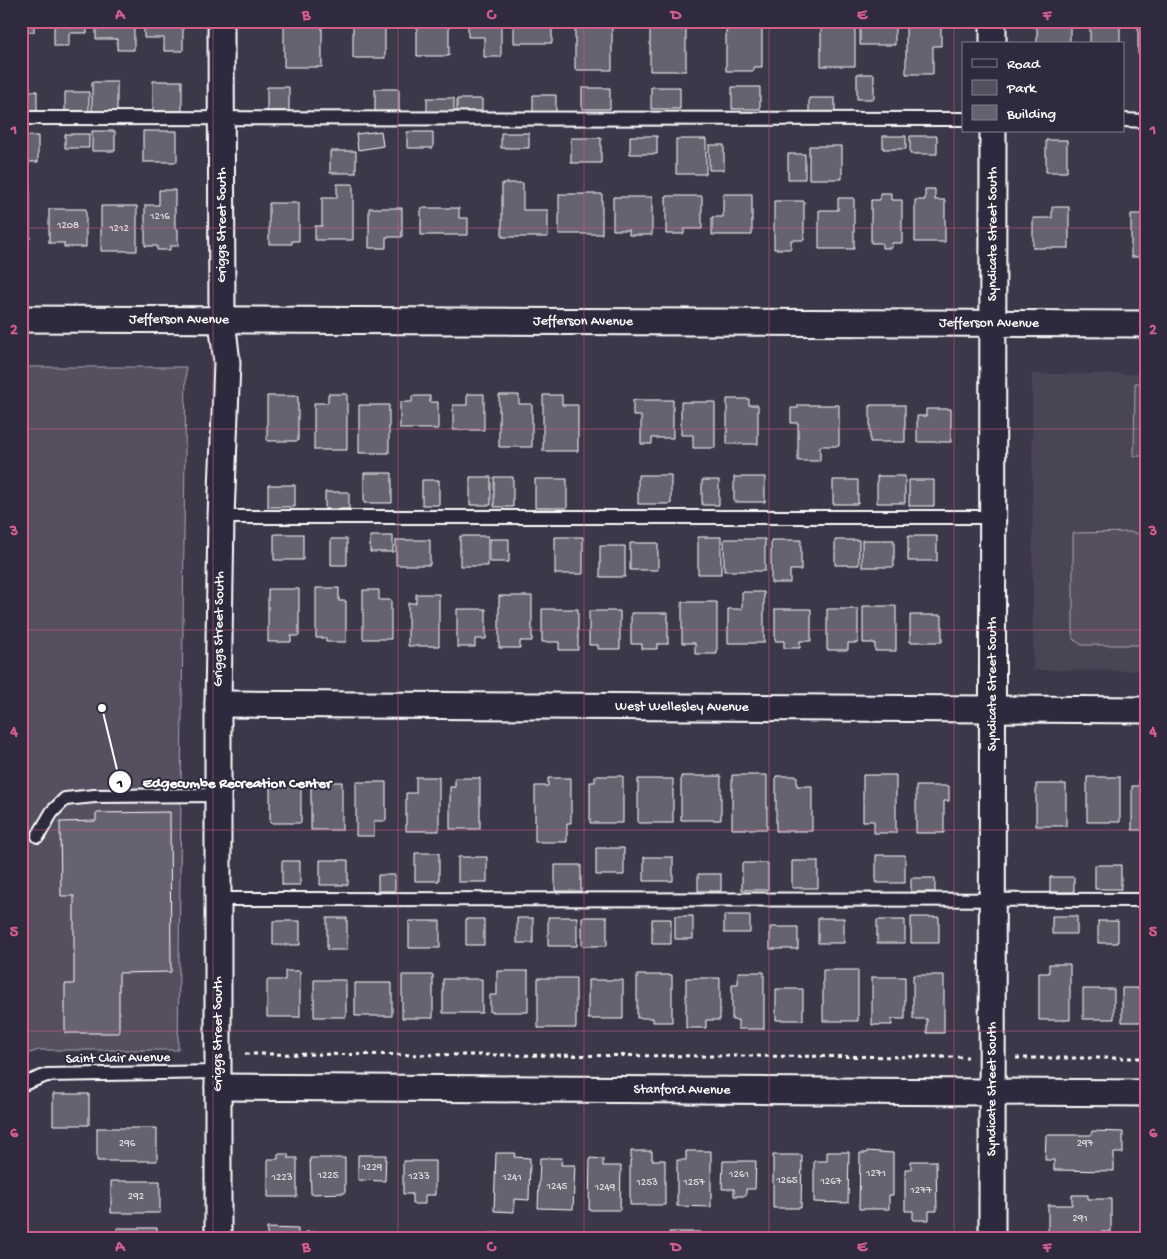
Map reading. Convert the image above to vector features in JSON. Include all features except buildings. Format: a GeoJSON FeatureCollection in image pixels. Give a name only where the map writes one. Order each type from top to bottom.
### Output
{"type":"FeatureCollection","features":[{"type":"Feature","properties":{"kind":"street","name":"Griggs Street South"},"geometry":{"type":"LineString","coordinates":[[218,1238],[218,704],[226,363],[222,320],[221,21]]}},
{"type":"Feature","properties":{"kind":"street"},"geometry":{"type":"LineString","coordinates":[[993,21],[993,42]]}},
{"type":"Feature","properties":{"kind":"street","name":"Syndicate Street South"},"geometry":{"type":"LineString","coordinates":[[992,1238],[993,132]]}},
{"type":"Feature","properties":{"kind":"street","name":"Jefferson Avenue"},"geometry":{"type":"LineString","coordinates":[[21,319],[1146,324]]}},
{"type":"Feature","properties":{"kind":"street","name":"West Wellesley Avenue"},"geometry":{"type":"LineString","coordinates":[[218,704],[1146,710]]}},
{"type":"Feature","properties":{"kind":"street","name":"Stanford Avenue"},"geometry":{"type":"LineString","coordinates":[[218,1079],[1146,1093]]}},
{"type":"Feature","properties":{"kind":"lane"},"geometry":{"type":"LineString","coordinates":[[21,118],[962,119]]}},
{"type":"Feature","properties":{"kind":"lane"},"geometry":{"type":"LineString","coordinates":[[1124,120],[1146,121]]}},
{"type":"Feature","properties":{"kind":"lane"},"geometry":{"type":"LineString","coordinates":[[221,517],[993,517]]}},
{"type":"Feature","properties":{"kind":"lane"},"geometry":{"type":"LineString","coordinates":[[38,836],[52,812],[65,799],[95,796],[218,795]]}},
{"type":"Feature","properties":{"kind":"lane"},"geometry":{"type":"LineString","coordinates":[[218,898],[1146,900]]}},
{"type":"Feature","properties":{"kind":"lane","name":"Saint Clair Avenue"},"geometry":{"type":"LineString","coordinates":[[21,1085],[47,1075],[218,1079]]}},
{"type":"Feature","properties":{"kind":"path"},"geometry":{"type":"LineString","coordinates":[[246,1054],[969,1057]]}},
{"type":"Feature","properties":{"kind":"path"},"geometry":{"type":"LineString","coordinates":[[1014,1058],[1146,1058]]}},
{"type":"Feature","properties":{"kind":"shaded area"},"geometry":{"type":"Polygon","coordinates":[[[1032,374],[1146,374],[1146,671],[1033,670],[1032,374]]]}},
{"type":"Feature","properties":{"kind":"green space"},"geometry":{"type":"Polygon","coordinates":[[[21,367],[186,367],[178,1050],[39,1050],[21,1056],[21,367]]]}},
{"type":"Feature","properties":{"kind":"green space"},"geometry":{"type":"Polygon","coordinates":[[[1135,383],[1146,383],[1146,456],[1134,456],[1135,383]]]}},
{"type":"Feature","properties":{"kind":"green space"},"geometry":{"type":"Polygon","coordinates":[[[1133,532],[1146,537],[1146,645],[1082,645],[1073,639],[1073,533],[1133,532]]]}},
{"type":"Feature","properties":{"kind":"place","name":"Edgecumbe Recreation Center"},"geometry":{"type":"Point","coordinates":[102,708]}}]}
